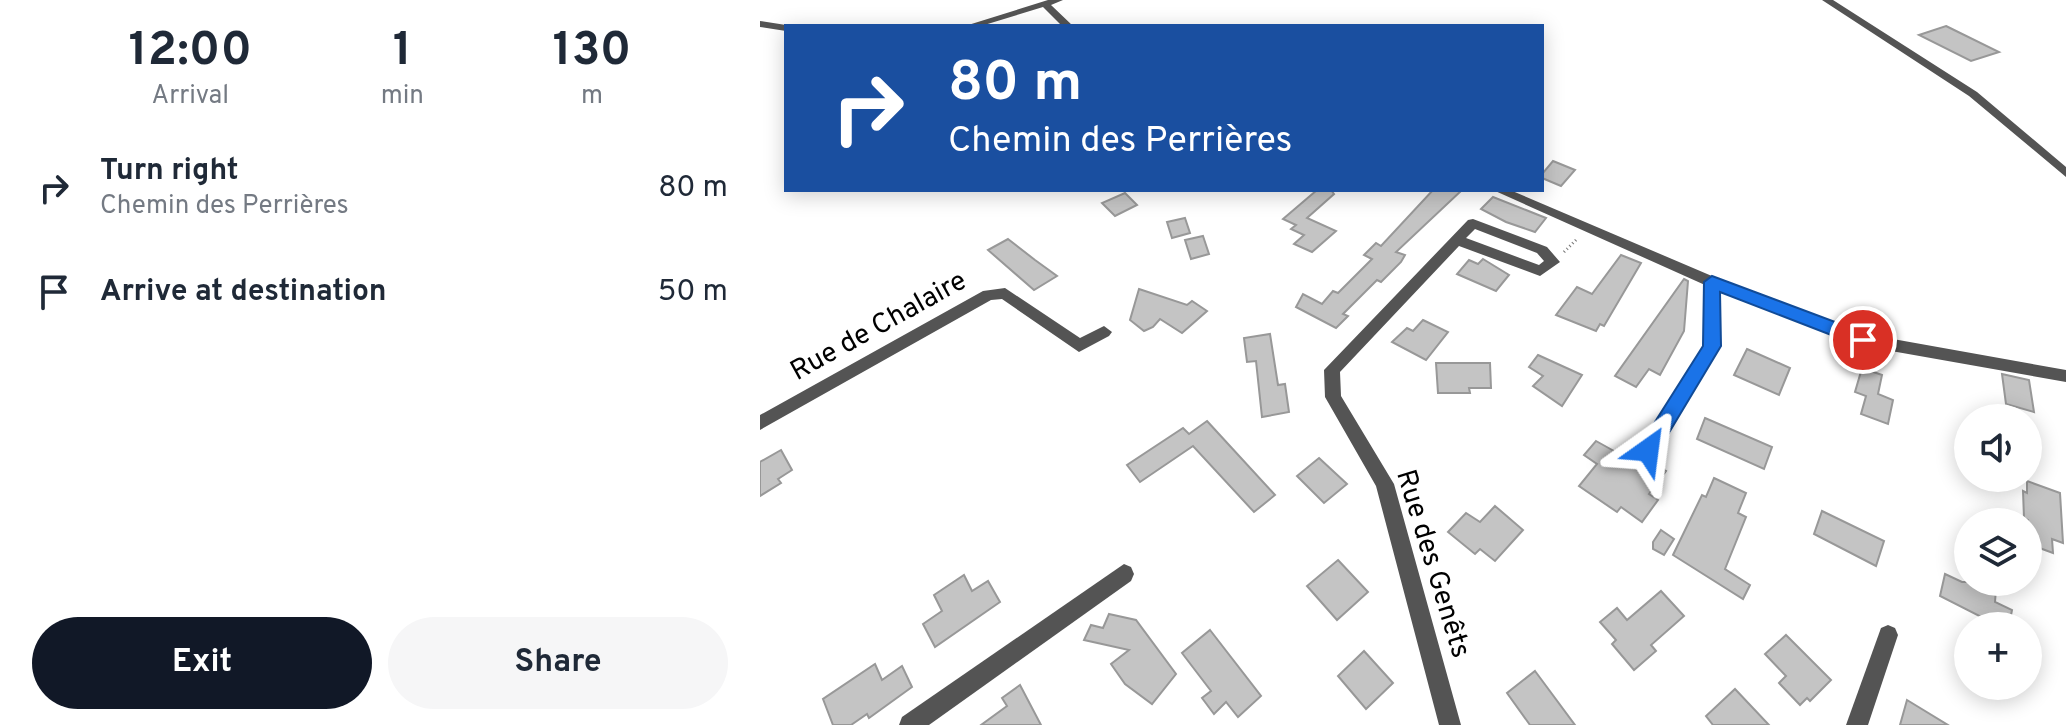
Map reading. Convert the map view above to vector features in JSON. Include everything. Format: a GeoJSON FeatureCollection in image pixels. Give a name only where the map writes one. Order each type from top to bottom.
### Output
{"type":"FeatureCollection","features":[{"type":"Feature","properties":{"kind":"street"},"geometry":{"type":"LineString","coordinates":[[977,24],[1058,0]]}},
{"type":"Feature","properties":{"kind":"street"},"geometry":{"type":"LineString","coordinates":[[1827,0],[1973,94],[2066,173]]}},
{"type":"Feature","properties":{"kind":"street"},"geometry":{"type":"LineString","coordinates":[[1046,5],[1066,24]]}},
{"type":"Feature","properties":{"kind":"street"},"geometry":{"type":"LineString","coordinates":[[760,24],[784,28]]}},
{"type":"Feature","properties":{"kind":"street"},"geometry":{"type":"LineString","coordinates":[[1504,192],[1712,282],[1863,340],[2066,376]]}},
{"type":"Feature","properties":{"kind":"street","name":"Rue des Genêts"},"geometry":{"type":"LineString","coordinates":[[1450,725],[1385,484],[1333,397],[1332,370],[1458,240],[1540,271],[1553,262]]}},
{"type":"Feature","properties":{"kind":"street"},"geometry":{"type":"LineString","coordinates":[[1648,450],[1712,346],[1712,282]]}},
{"type":"Feature","properties":{"kind":"street","name":"Rue de Chalaire"},"geometry":{"type":"LineString","coordinates":[[760,423],[988,295],[1005,293],[1079,346],[1104,332]]}},
{"type":"Feature","properties":{"kind":"street"},"geometry":{"type":"LineString","coordinates":[[910,725],[1124,574]]}},
{"type":"Feature","properties":{"kind":"street"},"geometry":{"type":"LineString","coordinates":[[1857,725],[1888,635]]}},
{"type":"Feature","properties":{"kind":"path"},"geometry":{"type":"LineString","coordinates":[[1553,262],[1588,229]]}},
{"type":"Feature","properties":{"kind":"building"},"geometry":{"type":"Polygon","coordinates":[[[1946,26],[1999,52],[1971,61],[1919,35],[1946,26]]]}},
{"type":"Feature","properties":{"kind":"building"},"geometry":{"type":"Polygon","coordinates":[[[1553,161],[1575,170],[1561,186],[1544,179],[1544,172],[1553,161]]]}},
{"type":"Feature","properties":{"kind":"building"},"geometry":{"type":"Polygon","coordinates":[[[1315,192],[1334,194],[1307,218],[1336,231],[1312,252],[1294,244],[1304,235],[1291,229],[1296,225],[1283,219],[1315,192]]]}},
{"type":"Feature","properties":{"kind":"building"},"geometry":{"type":"Polygon","coordinates":[[[1431,192],[1460,192],[1396,252],[1405,255],[1401,262],[1381,282],[1377,280],[1343,314],[1348,316],[1336,328],[1296,307],[1303,294],[1322,304],[1333,291],[1338,293],[1372,259],[1364,255],[1376,243],[1381,246],[1431,192]]]}},
{"type":"Feature","properties":{"kind":"building"},"geometry":{"type":"Polygon","coordinates":[[[1125,193],[1137,205],[1115,216],[1102,203],[1125,193]]]}},
{"type":"Feature","properties":{"kind":"building"},"geometry":{"type":"Polygon","coordinates":[[[1493,197],[1546,218],[1535,232],[1506,222],[1481,209],[1493,197]]]}},
{"type":"Feature","properties":{"kind":"building"},"geometry":{"type":"Polygon","coordinates":[[[1185,218],[1190,233],[1172,238],[1167,222],[1185,218]]]}},
{"type":"Feature","properties":{"kind":"building"},"geometry":{"type":"Polygon","coordinates":[[[1203,236],[1209,254],[1191,259],[1185,240],[1203,236]]]}},
{"type":"Feature","properties":{"kind":"building"},"geometry":{"type":"Polygon","coordinates":[[[1008,239],[1057,276],[1034,290],[988,250],[1008,239]]]}},
{"type":"Feature","properties":{"kind":"building"},"geometry":{"type":"Polygon","coordinates":[[[1621,255],[1641,263],[1604,326],[1600,324],[1596,331],[1556,315],[1577,287],[1592,294],[1621,255]]]}},
{"type":"Feature","properties":{"kind":"building"},"geometry":{"type":"Polygon","coordinates":[[[1483,259],[1509,275],[1496,291],[1457,274],[1469,260],[1478,264],[1483,259]]]}},
{"type":"Feature","properties":{"kind":"building"},"geometry":{"type":"Polygon","coordinates":[[[1684,279],[1688,281],[1684,331],[1660,375],[1649,369],[1636,387],[1615,376],[1684,279]]]}},
{"type":"Feature","properties":{"kind":"building"},"geometry":{"type":"Polygon","coordinates":[[[1139,289],[1187,305],[1192,301],[1207,311],[1182,333],[1160,319],[1144,331],[1130,320],[1139,289]]]}},
{"type":"Feature","properties":{"kind":"building"},"geometry":{"type":"Polygon","coordinates":[[[1423,320],[1448,332],[1426,360],[1392,342],[1407,328],[1413,331],[1423,320]]]}},
{"type":"Feature","properties":{"kind":"building"},"geometry":{"type":"Polygon","coordinates":[[[1270,334],[1278,385],[1285,384],[1289,412],[1262,417],[1256,361],[1247,362],[1244,338],[1270,334]]]}},
{"type":"Feature","properties":{"kind":"building"},"geometry":{"type":"Polygon","coordinates":[[[1747,349],[1790,368],[1779,395],[1734,375],[1747,349]]]}},
{"type":"Feature","properties":{"kind":"building"},"geometry":{"type":"Polygon","coordinates":[[[1538,355],[1582,375],[1562,406],[1533,386],[1543,376],[1529,367],[1538,355]]]}},
{"type":"Feature","properties":{"kind":"building"},"geometry":{"type":"Polygon","coordinates":[[[1436,363],[1490,363],[1491,388],[1469,388],[1470,393],[1438,393],[1436,363]]]}},
{"type":"Feature","properties":{"kind":"building"},"geometry":{"type":"Polygon","coordinates":[[[1862,368],[1882,375],[1878,394],[1893,400],[1888,424],[1861,414],[1866,396],[1855,392],[1862,368]]]}},
{"type":"Feature","properties":{"kind":"building"},"geometry":{"type":"Polygon","coordinates":[[[2002,374],[2029,380],[2033,404],[2006,404],[2002,374]]]}},
{"type":"Feature","properties":{"kind":"building"},"geometry":{"type":"Polygon","coordinates":[[[1705,418],[1772,447],[1764,469],[1697,439],[1705,418]]]}},
{"type":"Feature","properties":{"kind":"building"},"geometry":{"type":"Polygon","coordinates":[[[1207,421],[1275,495],[1254,512],[1193,446],[1140,482],[1127,465],[1183,428],[1189,434],[1207,421]]]}},
{"type":"Feature","properties":{"kind":"building"},"geometry":{"type":"Polygon","coordinates":[[[1596,441],[1641,466],[1645,460],[1650,460],[1666,471],[1649,494],[1658,500],[1642,522],[1621,507],[1617,512],[1579,486],[1597,464],[1584,455],[1596,441]]]}},
{"type":"Feature","properties":{"kind":"building"},"geometry":{"type":"Polygon","coordinates":[[[781,450],[792,470],[778,479],[781,483],[760,496],[760,462],[781,450]]]}},
{"type":"Feature","properties":{"kind":"building"},"geometry":{"type":"Polygon","coordinates":[[[1319,458],[1347,484],[1324,503],[1297,476],[1319,458]]]}},
{"type":"Feature","properties":{"kind":"building"},"geometry":{"type":"Polygon","coordinates":[[[1714,478],[1746,493],[1738,513],[1746,517],[1725,569],[1750,585],[1743,599],[1673,555],[1702,495],[1706,497],[1714,478]]]}},
{"type":"Feature","properties":{"kind":"building"},"geometry":{"type":"Polygon","coordinates":[[[2042,486],[2060,493],[2063,543],[2052,539],[2053,553],[2042,549],[2042,508],[2024,508],[2023,492],[2042,492],[2042,486]]]}},
{"type":"Feature","properties":{"kind":"building"},"geometry":{"type":"Polygon","coordinates":[[[1495,506],[1523,530],[1495,561],[1480,549],[1475,554],[1448,532],[1466,513],[1480,522],[1495,506]]]}},
{"type":"Feature","properties":{"kind":"building"},"geometry":{"type":"Polygon","coordinates":[[[1822,511],[1884,541],[1876,566],[1814,534],[1822,511]]]}},
{"type":"Feature","properties":{"kind":"building"},"geometry":{"type":"Polygon","coordinates":[[[1661,530],[1674,539],[1664,555],[1653,549],[1653,542],[1661,530]]]}},
{"type":"Feature","properties":{"kind":"building"},"geometry":{"type":"Polygon","coordinates":[[[1338,560],[1368,592],[1337,620],[1307,586],[1338,560]]]}},
{"type":"Feature","properties":{"kind":"building"},"geometry":{"type":"Polygon","coordinates":[[[1945,574],[1954,578],[1954,596],[1995,596],[1995,602],[2012,612],[1971,612],[1940,596],[1945,574]]]}},
{"type":"Feature","properties":{"kind":"building"},"geometry":{"type":"Polygon","coordinates":[[[964,575],[972,591],[988,581],[1000,602],[935,647],[923,624],[942,611],[934,595],[964,575]]]}},
{"type":"Feature","properties":{"kind":"building"},"geometry":{"type":"Polygon","coordinates":[[[1661,591],[1684,616],[1651,645],[1656,651],[1634,670],[1612,644],[1616,640],[1600,622],[1617,608],[1627,620],[1661,591]]]}},
{"type":"Feature","properties":{"kind":"building"},"geometry":{"type":"Polygon","coordinates":[[[1109,614],[1136,620],[1176,674],[1152,704],[1125,684],[1111,664],[1129,650],[1084,640],[1091,625],[1103,628],[1109,614]]]}},
{"type":"Feature","properties":{"kind":"building"},"geometry":{"type":"Polygon","coordinates":[[[1210,630],[1261,696],[1238,717],[1226,702],[1214,714],[1202,698],[1211,691],[1182,653],[1210,630]]]}},
{"type":"Feature","properties":{"kind":"building"},"geometry":{"type":"Polygon","coordinates":[[[1786,635],[1831,680],[1810,701],[1807,698],[1800,705],[1779,683],[1786,676],[1765,654],[1786,635]]]}},
{"type":"Feature","properties":{"kind":"building"},"geometry":{"type":"Polygon","coordinates":[[[1364,651],[1393,683],[1366,709],[1338,676],[1364,651]]]}},
{"type":"Feature","properties":{"kind":"building"},"geometry":{"type":"Polygon","coordinates":[[[875,664],[882,680],[902,666],[912,687],[869,718],[867,714],[851,725],[833,725],[823,699],[875,664]]]}},
{"type":"Feature","properties":{"kind":"building"},"geometry":{"type":"Polygon","coordinates":[[[1535,671],[1575,725],[1530,725],[1507,693],[1535,671]]]}},
{"type":"Feature","properties":{"kind":"building"},"geometry":{"type":"Polygon","coordinates":[[[1020,685],[1041,725],[981,725],[1007,706],[1002,698],[1020,685]]]}},
{"type":"Feature","properties":{"kind":"building"},"geometry":{"type":"Polygon","coordinates":[[[1735,689],[1769,725],[1713,725],[1706,716],[1735,689]]]}},
{"type":"Feature","properties":{"kind":"building"},"geometry":{"type":"Polygon","coordinates":[[[1907,700],[1948,725],[1900,725],[1907,700]]]}},
{"type":"Feature","properties":{"kind":"route"},"geometry":{"type":"LineString","coordinates":[[1648,450],[1712,346],[1712,282],[1863,340]]}}]}
